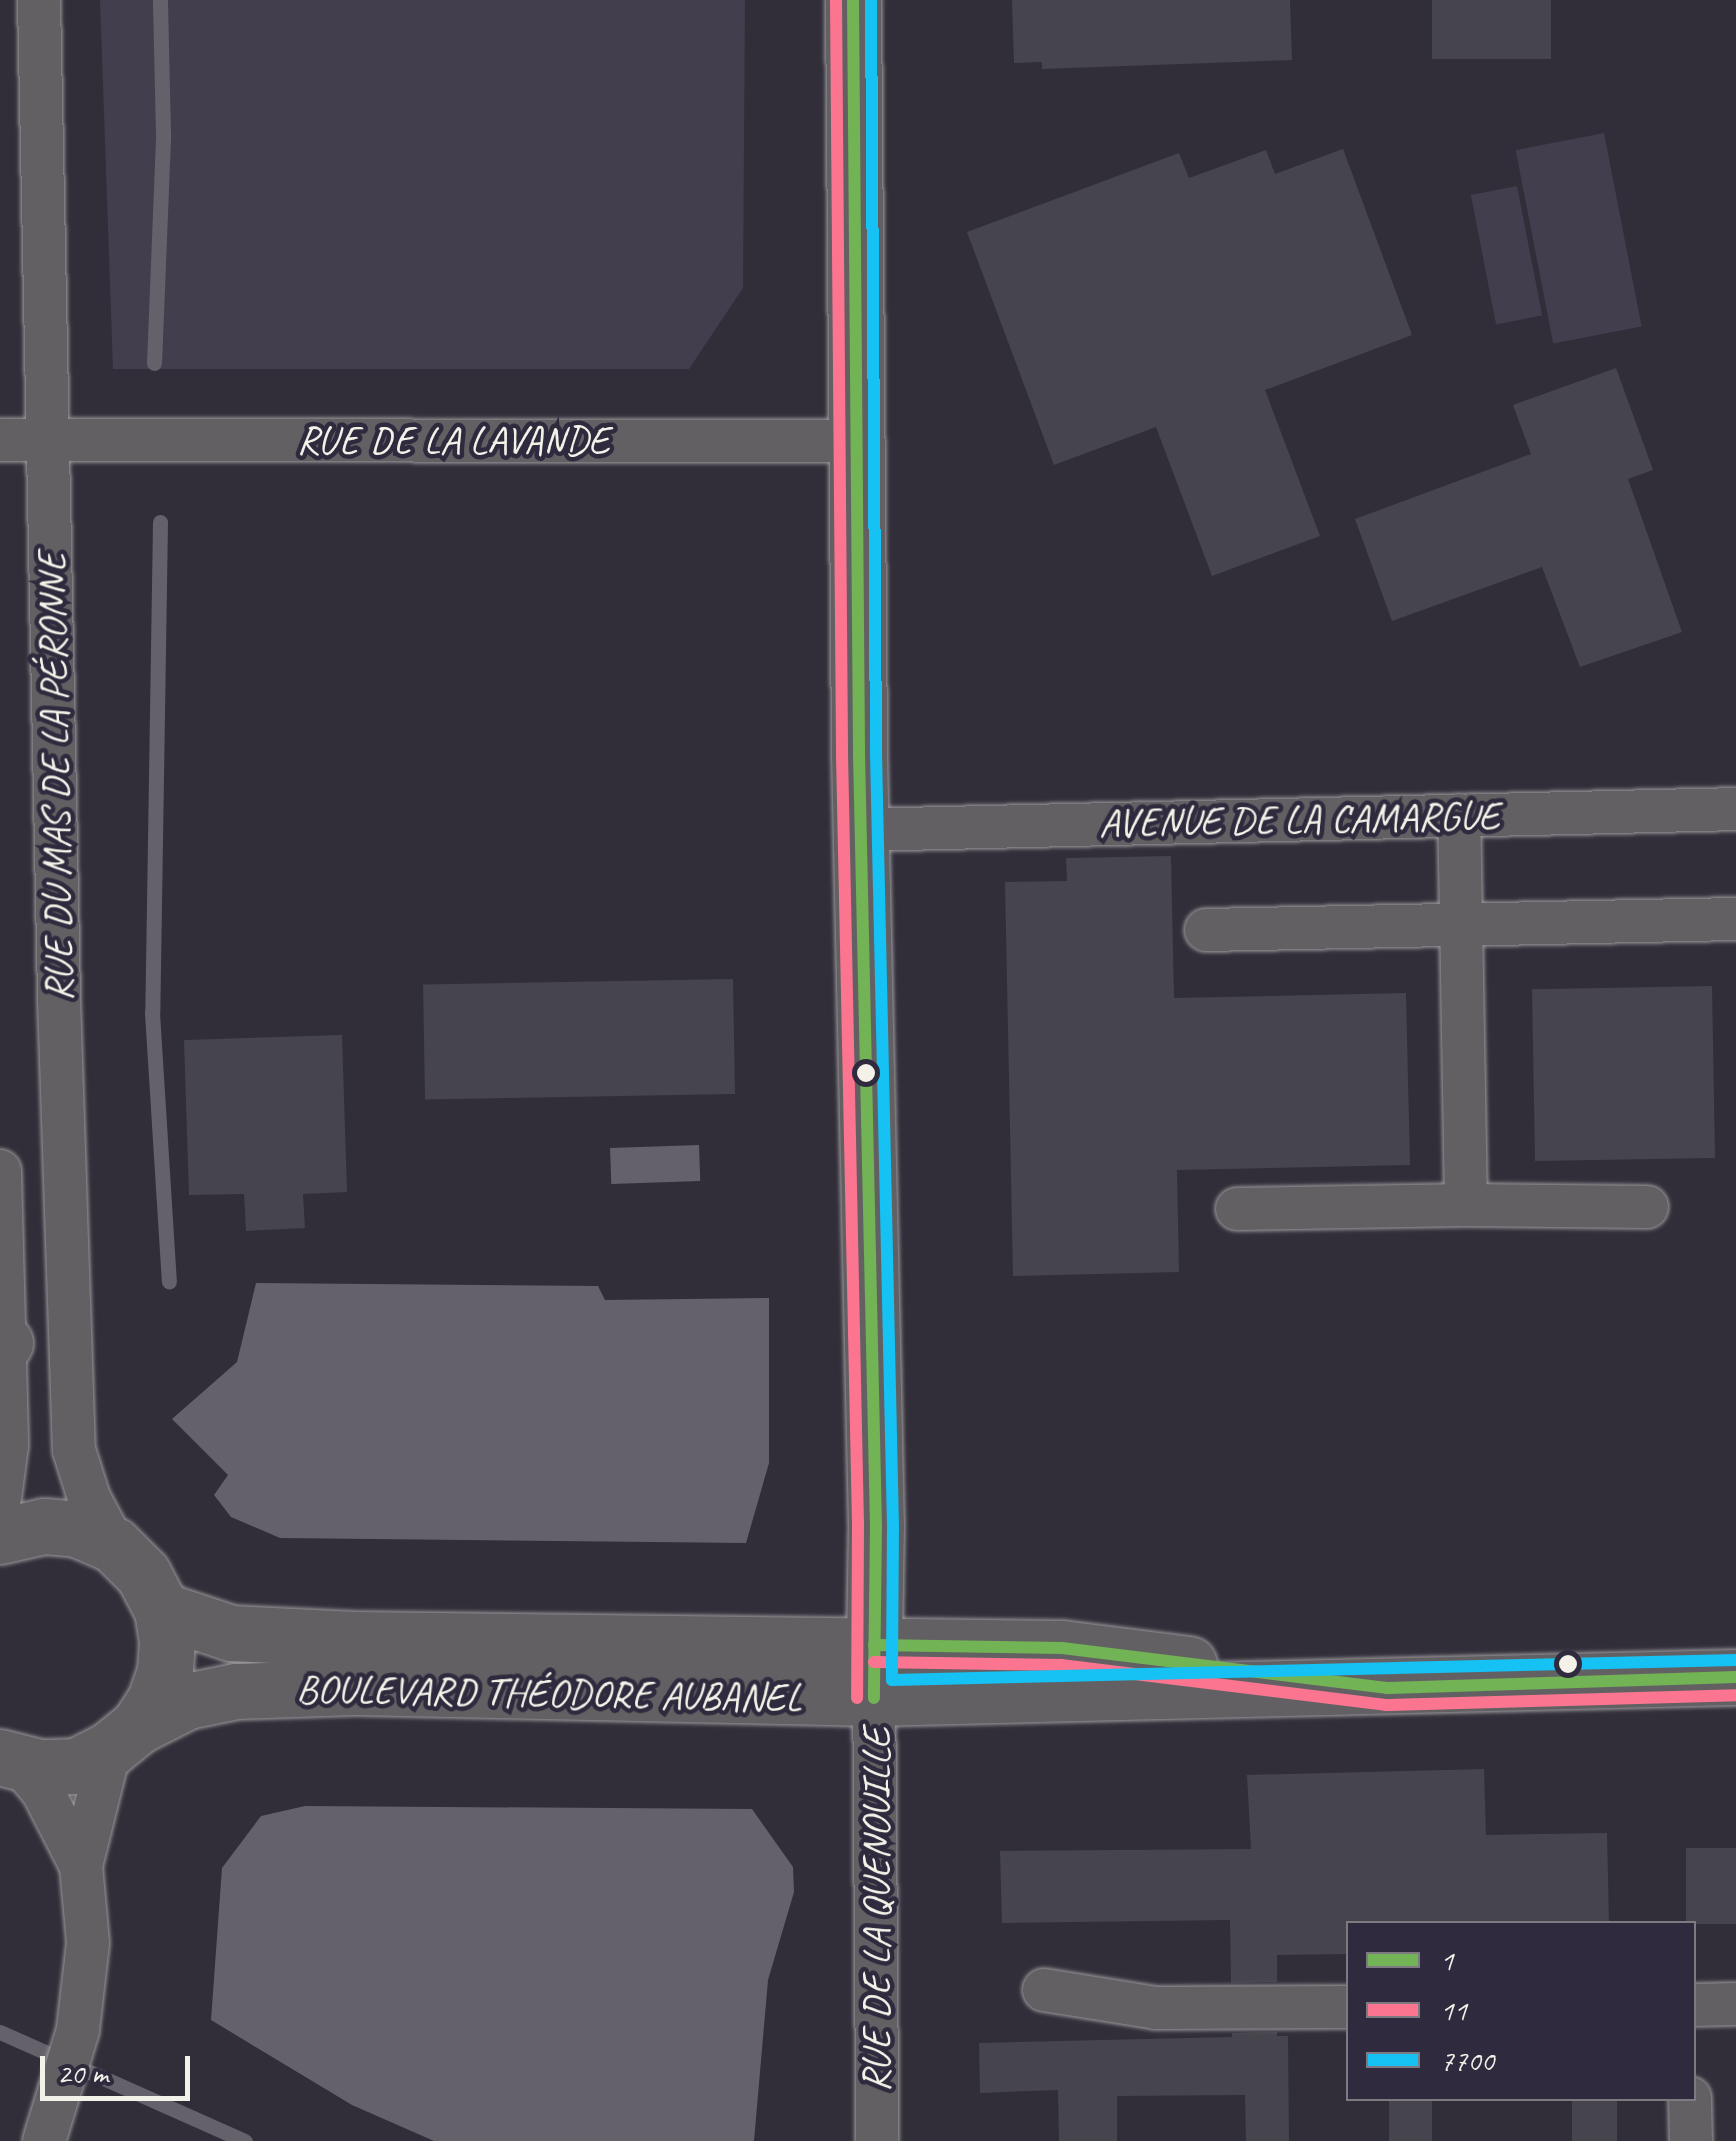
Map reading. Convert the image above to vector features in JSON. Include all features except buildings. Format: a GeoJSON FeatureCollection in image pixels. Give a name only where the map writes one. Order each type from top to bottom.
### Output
{"type":"FeatureCollection","features":[{"type":"Feature","properties":{"kind":"main road","name":"RUE DE LA QUENOUILLE"},"geometry":{"type":"LineString","coordinates":[[853,0],[861,830],[876,1525],[874,1671]]}},
{"type":"Feature","properties":{"kind":"main road"},"geometry":{"type":"LineString","coordinates":[[0,1536],[44,1526],[77,1529],[114,1546],[144,1574],[162,1610],[168,1641],[165,1671],[155,1700],[124,1738]]}},
{"type":"Feature","properties":{"kind":"main road","name":"BOULEVARD THÉODORE AUBANEL"},"geometry":{"type":"LineString","coordinates":[[162,1610],[231,1633],[874,1671]]}},
{"type":"Feature","properties":{"kind":"main road","name":"BOULEVARD THÉODORE AUBANEL"},"geometry":{"type":"LineString","coordinates":[[10,1760],[77,1766],[187,1701],[236,1691],[874,1671],[1062,1648],[1388,1688],[1736,1676]]}},
{"type":"Feature","properties":{"kind":"street","name":"RUE DU MAS DE LA PÉRONNE"},"geometry":{"type":"LineString","coordinates":[[39,0],[74,1450],[89,1498],[114,1546]]}},
{"type":"Feature","properties":{"kind":"street","name":"RUE DE LA LAVANDE"},"geometry":{"type":"LineString","coordinates":[[0,440],[858,442]]}},
{"type":"Feature","properties":{"kind":"street","name":"AVENUE DE LA CAMARGUE"},"geometry":{"type":"LineString","coordinates":[[861,830],[1736,810]]}},
{"type":"Feature","properties":{"kind":"street"},"geometry":{"type":"LineString","coordinates":[[1459,815],[1466,1205]]}},
{"type":"Feature","properties":{"kind":"street"},"geometry":{"type":"LineString","coordinates":[[1206,930],[1736,918]]}},
{"type":"Feature","properties":{"kind":"street"},"geometry":{"type":"LineString","coordinates":[[0,1171],[2,1345],[8,1445],[0,1498]]}},
{"type":"Feature","properties":{"kind":"street"},"geometry":{"type":"LineString","coordinates":[[1237,1210],[1466,1205],[1648,1207]]}},
{"type":"Feature","properties":{"kind":"street","name":"RUE DE LA QUENOUILLE"},"geometry":{"type":"LineString","coordinates":[[874,1671],[877,2141]]}},
{"type":"Feature","properties":{"kind":"street"},"geometry":{"type":"LineString","coordinates":[[44,2141],[78,2030],[88,1943],[82,1866],[124,1738]]}},
{"type":"Feature","properties":{"kind":"street"},"geometry":{"type":"LineString","coordinates":[[10,1760],[43,1792],[82,1866]]}},
{"type":"Feature","properties":{"kind":"street"},"geometry":{"type":"LineString","coordinates":[[1044,1990],[1156,2008],[1346,2007]]}},
{"type":"Feature","properties":{"kind":"street"},"geometry":{"type":"LineString","coordinates":[[1696,2005],[1736,2004]]}},
{"type":"Feature","properties":{"kind":"street"},"geometry":{"type":"LineString","coordinates":[[1690,2101],[1692,2141]]}},
{"type":"Feature","properties":{"kind":"shaded area"},"geometry":{"type":"Polygon","coordinates":[[[100,0],[745,0],[743,288],[689,369],[113,369],[100,0]]]}},
{"type":"Feature","properties":{"kind":"shaded area"},"geometry":{"type":"Polygon","coordinates":[[[1604,133],[1642,326],[1553,344],[1516,150],[1604,133]]]}},
{"type":"Feature","properties":{"kind":"shaded area"},"geometry":{"type":"Polygon","coordinates":[[[1517,186],[1542,316],[1496,325],[1471,195],[1517,186]]]}},
{"type":"Feature","properties":{"kind":"shaded area"},"geometry":{"type":"Polygon","coordinates":[[[699,1145],[700,1181],[611,1184],[610,1148],[699,1145]]]}},
{"type":"Feature","properties":{"kind":"shaded area"},"geometry":{"type":"Polygon","coordinates":[[[256,1283],[598,1286],[605,1300],[769,1298],[769,1463],[746,1543],[280,1538],[231,1517],[214,1495],[228,1475],[172,1419],[237,1362],[256,1283]]]}},
{"type":"Feature","properties":{"kind":"shaded area"},"geometry":{"type":"Polygon","coordinates":[[[305,1806],[752,1809],[793,1867],[794,1892],[768,1980],[754,2141],[434,2141],[352,2105],[211,2020],[222,1868],[261,1816],[305,1806]]]}},
{"type":"Feature","properties":{"kind":"waterway"},"geometry":{"type":"LineString","coordinates":[[154,363],[163,134],[160,0]]}},
{"type":"Feature","properties":{"kind":"waterway"},"geometry":{"type":"LineString","coordinates":[[160,522],[152,1013],[169,1281]]}},
{"type":"Feature","properties":{"kind":"waterway"},"geometry":{"type":"LineString","coordinates":[[0,2032],[245,2141]]}},
{"type":"Feature","properties":{"kind":"transit line","name":"11"},"geometry":{"type":"LineString","coordinates":[[836,0],[842,754],[858,1525],[857,1698]]}},
{"type":"Feature","properties":{"kind":"transit line","name":"1"},"geometry":{"type":"LineString","coordinates":[[853,0],[859,754],[876,1525],[874,1698]]}},
{"type":"Feature","properties":{"kind":"transit line","name":"7700"},"geometry":{"type":"LineString","coordinates":[[871,0],[876,754],[893,1525],[892,1680],[1736,1660]]}},
{"type":"Feature","properties":{"kind":"transit line","name":"1"},"geometry":{"type":"LineString","coordinates":[[874,1645],[1062,1648],[1387,1688],[1736,1677]]}},
{"type":"Feature","properties":{"kind":"transit line","name":"11"},"geometry":{"type":"LineString","coordinates":[[874,1662],[1061,1665],[1386,1705],[1736,1695]]}}]}
